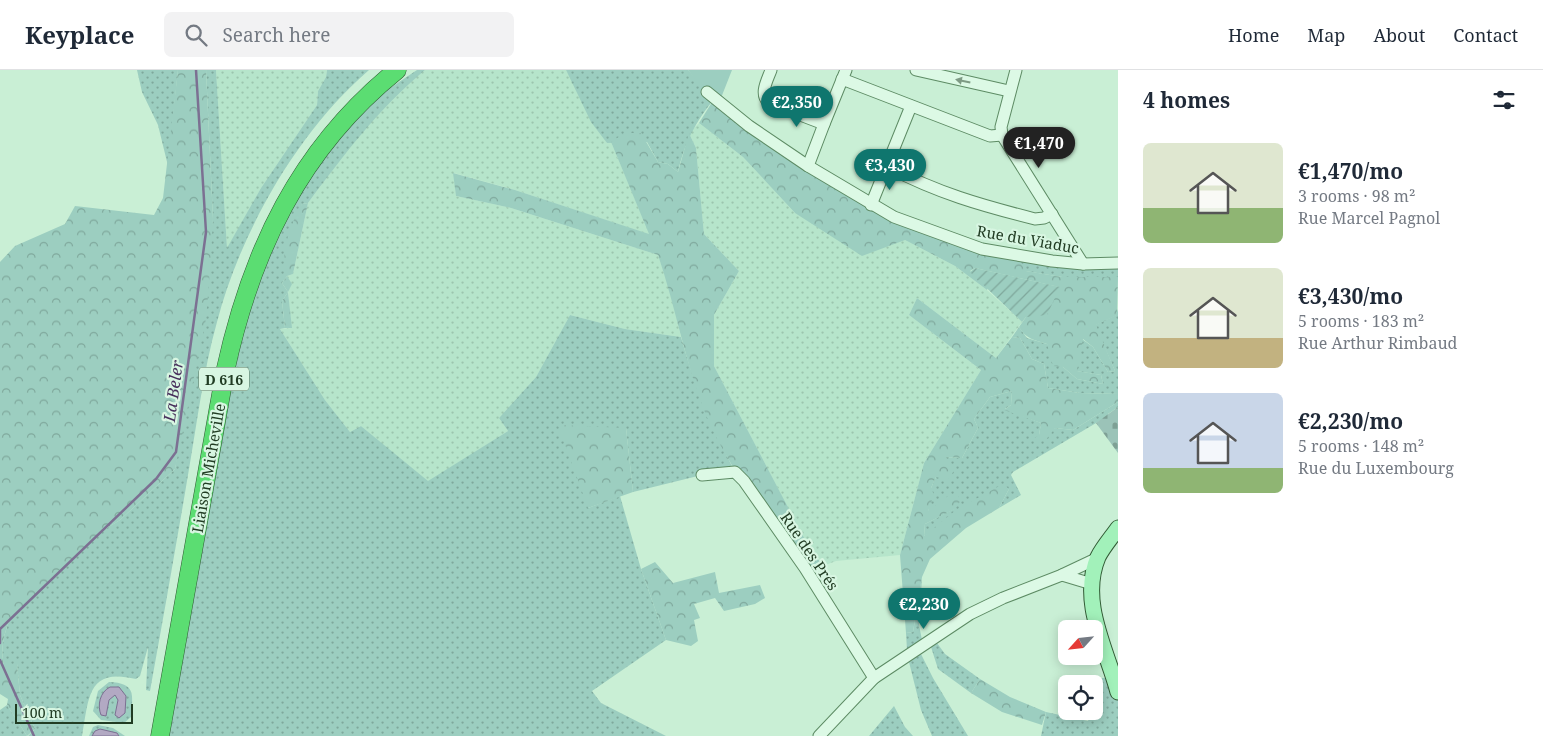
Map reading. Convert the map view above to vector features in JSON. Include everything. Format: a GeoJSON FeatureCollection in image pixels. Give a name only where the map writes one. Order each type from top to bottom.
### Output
{"type":"FeatureCollection","features":[{"type":"Feature","properties":{"kind":"highway","name":"Liaison Micheville"},"geometry":{"type":"LineString","coordinates":[[150,736],[217,360],[235,292],[260,228],[277,196],[301,158],[334,115],[381,70]]}},
{"type":"Feature","properties":{"kind":"highway","name":"Liaison Micheville"},"geometry":{"type":"LineString","coordinates":[[160,736],[225,372],[235,326],[255,264],[283,206],[310,164],[342,122],[397,70]]}},
{"type":"Feature","properties":{"kind":"main road"},"geometry":{"type":"LineString","coordinates":[[1117,683],[1095,620],[1092,584],[1098,558],[1118,528]]}},
{"type":"Feature","properties":{"kind":"street"},"geometry":{"type":"LineString","coordinates":[[771,70],[763,94],[764,99],[769,103],[824,124]]}},
{"type":"Feature","properties":{"kind":"street"},"geometry":{"type":"LineString","coordinates":[[916,70],[1009,91]]}},
{"type":"Feature","properties":{"kind":"street"},"geometry":{"type":"LineString","coordinates":[[1016,70],[1001,127],[1002,135],[1083,264]]}},
{"type":"Feature","properties":{"kind":"street"},"geometry":{"type":"LineString","coordinates":[[808,166],[844,75],[911,106],[990,136],[1002,135]]}},
{"type":"Feature","properties":{"kind":"street","name":"Rue du Viaduc"},"geometry":{"type":"LineString","coordinates":[[707,92],[749,126],[808,166],[871,205],[938,234],[982,249],[1083,264],[1118,263]]}},
{"type":"Feature","properties":{"kind":"street"},"geometry":{"type":"LineString","coordinates":[[871,205],[881,177],[888,167],[911,106]]}},
{"type":"Feature","properties":{"kind":"street"},"geometry":{"type":"LineString","coordinates":[[888,167],[925,186],[973,203],[1034,219],[1044,218],[1052,214]]}},
{"type":"Feature","properties":{"kind":"street","name":"Rue des Prés"},"geometry":{"type":"LineString","coordinates":[[702,475],[735,472],[744,481],[805,568],[874,678]]}},
{"type":"Feature","properties":{"kind":"street"},"geometry":{"type":"LineString","coordinates":[[819,736],[874,678],[970,614],[1098,558]]}},
{"type":"Feature","properties":{"kind":"street"},"geometry":{"type":"LineString","coordinates":[[1062,575],[1092,584]]}},
{"type":"Feature","properties":{"kind":"green space"},"geometry":{"type":"Polygon","coordinates":[[[137,70],[178,70],[168,166],[158,125],[142,92],[137,70]]]}},
{"type":"Feature","properties":{"kind":"green space"},"geometry":{"type":"Polygon","coordinates":[[[178,70],[206,70],[213,219],[206,319],[175,469],[120,520],[102,531],[10,619],[3,641],[2,653],[4,664],[17,664],[20,695],[35,729],[27,736],[7,705],[8,699],[0,694],[0,262],[15,246],[65,224],[75,206],[154,215],[163,198],[178,70]]]}},
{"type":"Feature","properties":{"kind":"green space"},"geometry":{"type":"Polygon","coordinates":[[[206,70],[216,70],[227,248],[261,188],[317,105],[318,91],[326,77],[327,70],[369,70],[318,123],[295,154],[256,220],[227,288],[212,341],[204,379],[150,691],[146,690],[148,647],[140,676],[136,679],[120,676],[108,677],[99,682],[93,689],[86,709],[82,736],[28,736],[35,729],[20,695],[17,664],[4,664],[2,653],[3,641],[10,619],[102,531],[120,520],[175,469],[213,219],[206,70]]]}},
{"type":"Feature","properties":{"kind":"green space"},"geometry":{"type":"Polygon","coordinates":[[[216,70],[327,70],[326,77],[318,91],[317,105],[261,188],[227,249],[216,70]]]}},
{"type":"Feature","properties":{"kind":"green space"},"geometry":{"type":"Polygon","coordinates":[[[417,70],[425,70],[392,100],[348,150],[308,203],[302,204],[287,276],[282,283],[288,292],[282,301],[285,328],[280,329],[325,400],[350,432],[361,426],[428,481],[508,431],[499,418],[536,377],[570,315],[625,329],[681,337],[704,406],[735,472],[702,475],[633,492],[626,428],[588,508],[620,496],[641,569],[666,640],[592,691],[601,703],[666,736],[167,736],[233,370],[262,266],[289,209],[316,167],[347,129],[384,92],[417,70]]]}},
{"type":"Feature","properties":{"kind":"green space"},"geometry":{"type":"Polygon","coordinates":[[[425,70],[566,70],[607,143],[611,142],[650,235],[515,190],[454,173],[456,196],[511,208],[658,255],[671,293],[681,337],[625,329],[570,315],[536,377],[499,418],[508,431],[428,482],[361,426],[350,432],[325,400],[280,329],[291,328],[287,276],[293,274],[308,203],[356,138],[398,92],[425,70]]]}},
{"type":"Feature","properties":{"kind":"green space"},"geometry":{"type":"Polygon","coordinates":[[[566,70],[688,70],[714,99],[691,133],[678,172],[668,164],[658,162],[647,142],[607,143],[591,122],[566,70]]]}},
{"type":"Feature","properties":{"kind":"green space"},"geometry":{"type":"Polygon","coordinates":[[[688,70],[732,70],[719,103],[698,83],[688,70]]]}},
{"type":"Feature","properties":{"kind":"green space"},"geometry":{"type":"Polygon","coordinates":[[[714,99],[894,217],[1015,254],[1026,271],[1062,277],[1118,277],[1117,315],[1096,325],[1115,371],[1108,372],[1093,347],[1083,339],[1077,371],[1101,375],[1103,384],[1077,379],[1063,367],[1053,366],[1047,344],[1028,337],[1019,327],[1026,317],[1059,287],[975,268],[970,271],[988,288],[987,290],[955,266],[905,240],[862,256],[795,213],[743,157],[699,123],[714,99]]]}},
{"type":"Feature","properties":{"kind":"green space"},"geometry":{"type":"Polygon","coordinates":[[[699,123],[743,157],[795,213],[905,240],[955,266],[987,290],[1022,322],[996,358],[917,298],[909,315],[981,370],[924,463],[900,555],[836,561],[823,566],[819,558],[813,556],[714,366],[714,315],[739,271],[704,234],[696,148],[689,133],[699,123]]]}},
{"type":"Feature","properties":{"kind":"green space"},"geometry":{"type":"Polygon","coordinates":[[[625,133],[641,133],[658,162],[668,164],[678,172],[689,133],[696,148],[704,234],[739,271],[714,315],[714,366],[813,555],[821,562],[805,568],[738,476],[716,436],[692,376],[658,255],[511,208],[456,196],[453,173],[515,190],[649,234],[611,142],[625,133]]]}},
{"type":"Feature","properties":{"kind":"green space"},"geometry":{"type":"Polygon","coordinates":[[[308,203],[293,274],[287,276],[284,258],[287,238],[302,204],[308,203]]]}},
{"type":"Feature","properties":{"kind":"green space"},"geometry":{"type":"Polygon","coordinates":[[[1015,254],[1118,263],[1118,277],[1062,277],[1025,271],[1015,254]]]}},
{"type":"Feature","properties":{"kind":"green space"},"geometry":{"type":"Polygon","coordinates":[[[975,268],[1060,287],[1047,315],[1026,317],[1022,322],[970,272],[975,268]]]}},
{"type":"Feature","properties":{"kind":"green space"},"geometry":{"type":"Polygon","coordinates":[[[287,276],[292,284],[288,292],[282,283],[287,276]]]}},
{"type":"Feature","properties":{"kind":"green space"},"geometry":{"type":"Polygon","coordinates":[[[288,292],[292,328],[285,328],[282,301],[288,292]]]}},
{"type":"Feature","properties":{"kind":"green space"},"geometry":{"type":"Polygon","coordinates":[[[917,298],[996,358],[1012,337],[1020,338],[1032,359],[1044,364],[1048,388],[1080,393],[1118,394],[1118,402],[1073,430],[1055,428],[1045,441],[1033,439],[1039,435],[1041,423],[1004,410],[1011,405],[1012,391],[990,397],[974,419],[978,428],[962,458],[945,457],[955,469],[948,480],[936,477],[931,488],[934,495],[928,511],[948,496],[958,496],[961,500],[955,509],[925,524],[924,536],[956,510],[1003,484],[1009,489],[999,508],[966,528],[930,559],[922,577],[913,632],[906,633],[900,555],[924,463],[981,370],[909,315],[917,298]]]}},
{"type":"Feature","properties":{"kind":"green space"},"geometry":{"type":"Polygon","coordinates":[[[1118,309],[1118,394],[1080,393],[1048,388],[1044,364],[1032,359],[1020,338],[1012,337],[1019,327],[1027,338],[1047,344],[1063,367],[1077,379],[1103,384],[1101,375],[1076,371],[1082,339],[1093,347],[1108,372],[1115,371],[1095,325],[1116,315],[1118,309]]]}},
{"type":"Feature","properties":{"kind":"green space"},"geometry":{"type":"Polygon","coordinates":[[[1012,391],[1011,405],[1005,409],[1041,423],[1039,435],[1055,428],[1073,430],[1118,402],[1118,407],[1108,416],[1013,472],[1011,475],[1021,495],[999,508],[1009,489],[924,536],[925,524],[954,509],[928,512],[931,488],[945,457],[962,458],[978,428],[974,419],[990,397],[1012,391]]]}},
{"type":"Feature","properties":{"kind":"green space"},"geometry":{"type":"Polygon","coordinates":[[[1118,407],[1118,453],[1096,423],[1118,407]]]}},
{"type":"Feature","properties":{"kind":"green space"},"geometry":{"type":"Polygon","coordinates":[[[558,425],[626,428],[633,492],[588,508],[558,425]]]}},
{"type":"Feature","properties":{"kind":"green space"},"geometry":{"type":"Polygon","coordinates":[[[655,562],[673,583],[715,572],[719,593],[760,585],[765,598],[755,604],[724,611],[715,598],[694,604],[700,618],[694,620],[698,641],[691,646],[666,640],[641,569],[655,562]]]}},
{"type":"Feature","properties":{"kind":"green space"},"geometry":{"type":"Polygon","coordinates":[[[922,577],[919,625],[922,640],[907,650],[906,633],[913,632],[922,577]]]}},
{"type":"Feature","properties":{"kind":"green space"},"geometry":{"type":"Polygon","coordinates":[[[937,643],[945,654],[980,679],[971,693],[938,669],[931,647],[937,643]]]}},
{"type":"Feature","properties":{"kind":"green space"},"geometry":{"type":"Polygon","coordinates":[[[921,654],[933,678],[968,736],[932,736],[921,710],[909,662],[921,654]]]}},
{"type":"Feature","properties":{"kind":"green space"},"geometry":{"type":"Polygon","coordinates":[[[1103,678],[1115,678],[1118,692],[1118,736],[1041,736],[1046,712],[1058,715],[1058,720],[1103,720],[1103,678]]]}},
{"type":"Feature","properties":{"kind":"green space"},"geometry":{"type":"Polygon","coordinates":[[[980,679],[1010,697],[1046,712],[1042,725],[1002,712],[971,693],[980,679]]]}},
{"type":"Feature","properties":{"kind":"green space"},"geometry":{"type":"Polygon","coordinates":[[[109,682],[124,685],[131,691],[131,717],[124,723],[101,720],[93,711],[98,691],[109,682]]]}},
{"type":"Feature","properties":{"kind":"green space"},"geometry":{"type":"Polygon","coordinates":[[[7,705],[27,736],[0,736],[0,710],[7,705]]]}},
{"type":"Feature","properties":{"kind":"green space"},"geometry":{"type":"Polygon","coordinates":[[[894,706],[905,727],[913,736],[869,736],[894,706]]]}},
{"type":"Feature","properties":{"kind":"green space"},"geometry":{"type":"Polygon","coordinates":[[[98,725],[113,728],[125,736],[89,736],[93,727],[98,725]]]}},
{"type":"Feature","properties":{"kind":"shaded area"},"geometry":{"type":"Polygon","coordinates":[[[110,687],[119,687],[126,696],[125,713],[119,718],[115,715],[118,700],[115,695],[109,700],[106,716],[101,715],[99,703],[104,692],[110,687]]]}},
{"type":"Feature","properties":{"kind":"shaded area"},"geometry":{"type":"Polygon","coordinates":[[[100,729],[117,733],[119,736],[92,736],[95,731],[100,729]]]}},
{"type":"Feature","properties":{"kind":"waterway","name":"La Beler"},"geometry":{"type":"LineString","coordinates":[[0,643],[0,629],[156,479],[176,452],[206,232],[196,70]]}},
{"type":"Feature","properties":{"kind":"waterway","name":"La Beler"},"geometry":{"type":"LineString","coordinates":[[0,660],[34,736]]}}]}
